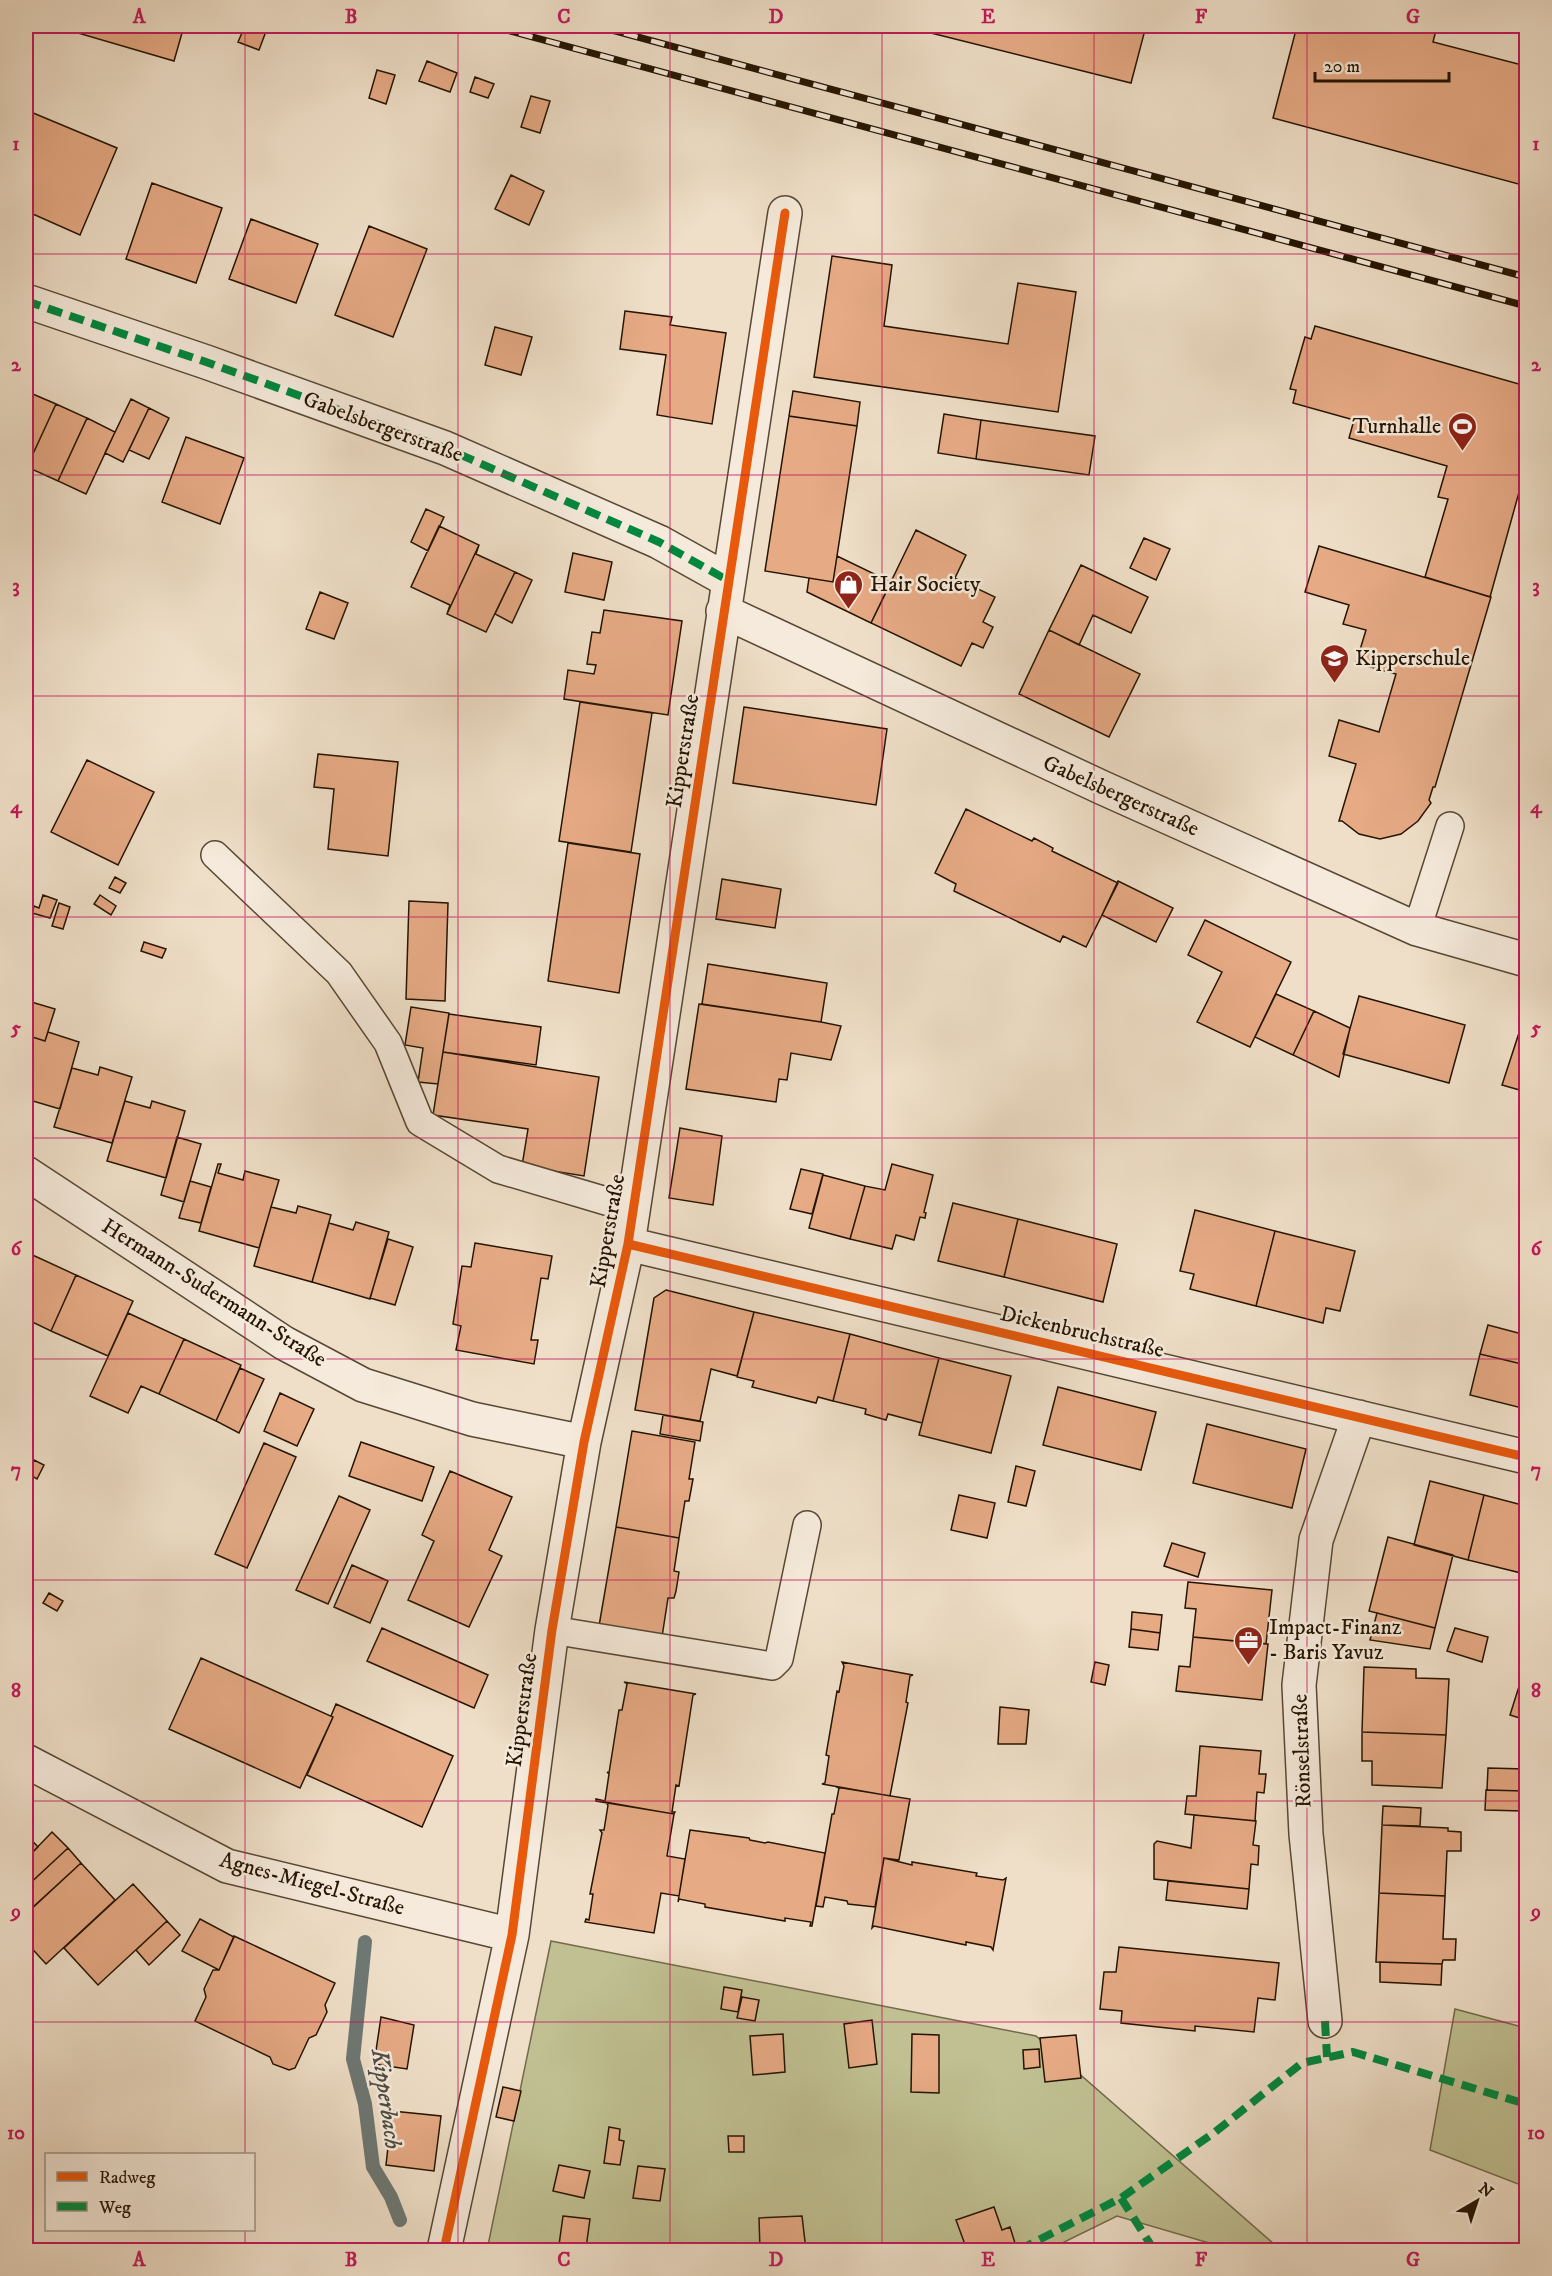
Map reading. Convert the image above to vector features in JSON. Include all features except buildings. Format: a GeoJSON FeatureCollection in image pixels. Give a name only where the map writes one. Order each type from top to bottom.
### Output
{"type":"FeatureCollection","features":[{"type":"Feature","properties":{"kind":"street","name":"Kipperstraße"},"geometry":{"type":"LineString","coordinates":[[442,2250],[512,1935],[552,1630],[584,1442],[628,1244],[785,213]]}},
{"type":"Feature","properties":{"kind":"street","name":"Gabelsbergerstraße"},"geometry":{"type":"LineString","coordinates":[[26,301],[206,362],[445,448],[659,542],[726,596],[1103,788],[1417,929],[1527,960]]}},
{"type":"Feature","properties":{"kind":"street","name":"Hermann-Sudermann-Straße"},"geometry":{"type":"LineString","coordinates":[[26,1173],[284,1343],[363,1385],[472,1419],[584,1442]]}},
{"type":"Feature","properties":{"kind":"street","name":"Dickenbruchstraße"},"geometry":{"type":"LineString","coordinates":[[628,1244],[1527,1456]]}},
{"type":"Feature","properties":{"kind":"street","name":"Rönselstraße"},"geometry":{"type":"LineString","coordinates":[[1325,2021],[1306,1833],[1299,1685],[1316,1540],[1359,1417]]}},
{"type":"Feature","properties":{"kind":"street","name":"Agnes-Miegel-Straße"},"geometry":{"type":"LineString","coordinates":[[26,1761],[227,1866],[512,1935]]}},
{"type":"Feature","properties":{"kind":"lane"},"geometry":{"type":"LineString","coordinates":[[1417,929],[1450,826]]}},
{"type":"Feature","properties":{"kind":"lane"},"geometry":{"type":"LineString","coordinates":[[215,855],[339,973],[388,1043],[420,1122],[498,1168],[633,1209]]}},
{"type":"Feature","properties":{"kind":"lane"},"geometry":{"type":"LineString","coordinates":[[552,1630],[772,1666],[779,1659],[807,1525]]}},
{"type":"Feature","properties":{"kind":"green space"},"geometry":{"type":"Polygon","coordinates":[[[551,1941],[1036,2036],[1281,2250],[1233,2250],[1117,2216],[1048,2250],[487,2250],[551,1941]]]}},
{"type":"Feature","properties":{"kind":"green space"},"geometry":{"type":"Polygon","coordinates":[[[1455,2009],[1526,2028],[1526,2187],[1430,2150],[1455,2009]]]}},
{"type":"Feature","properties":{"kind":"waterway","name":"Kipperbach"},"geometry":{"type":"LineString","coordinates":[[365,1942],[353,2059],[365,2104],[373,2167],[391,2197],[400,2220]]}},
{"type":"Feature","properties":{"kind":"railway"},"geometry":{"type":"LineString","coordinates":[[492,26],[1526,306]]}},
{"type":"Feature","properties":{"kind":"railway"},"geometry":{"type":"LineString","coordinates":[[597,26],[1526,277]]}},
{"type":"Feature","properties":{"kind":"marked path"},"geometry":{"type":"LineString","coordinates":[[26,301],[206,362],[445,448],[659,542],[729,581]]}},
{"type":"Feature","properties":{"kind":"marked path"},"geometry":{"type":"LineString","coordinates":[[1325,2021],[1327,2057]]}},
{"type":"Feature","properties":{"kind":"marked path"},"geometry":{"type":"LineString","coordinates":[[1019,2250],[1121,2198],[1215,2132],[1302,2063],[1353,2052],[1526,2104]]}},
{"type":"Feature","properties":{"kind":"marked path"},"geometry":{"type":"LineString","coordinates":[[1121,2198],[1154,2250]]}},
{"type":"Feature","properties":{"kind":"cycle path"},"geometry":{"type":"LineString","coordinates":[[444,2250],[512,1935],[552,1630],[584,1442],[628,1244],[785,213]]}},
{"type":"Feature","properties":{"kind":"cycle path"},"geometry":{"type":"LineString","coordinates":[[628,1244],[1526,1457]]}},
{"type":"Feature","properties":{"kind":"place","name":"Turnhalle"},"geometry":{"type":"Point","coordinates":[1462,452]}},
{"type":"Feature","properties":{"kind":"place","name":"Hair Society"},"geometry":{"type":"Point","coordinates":[849,610]}},
{"type":"Feature","properties":{"kind":"place","name":"Kipperschule"},"geometry":{"type":"Point","coordinates":[1334,684]}},
{"type":"Feature","properties":{"kind":"place","name":"Impact-Finanz - Baris Yavuz"},"geometry":{"type":"Point","coordinates":[1248,1666]}}]}
